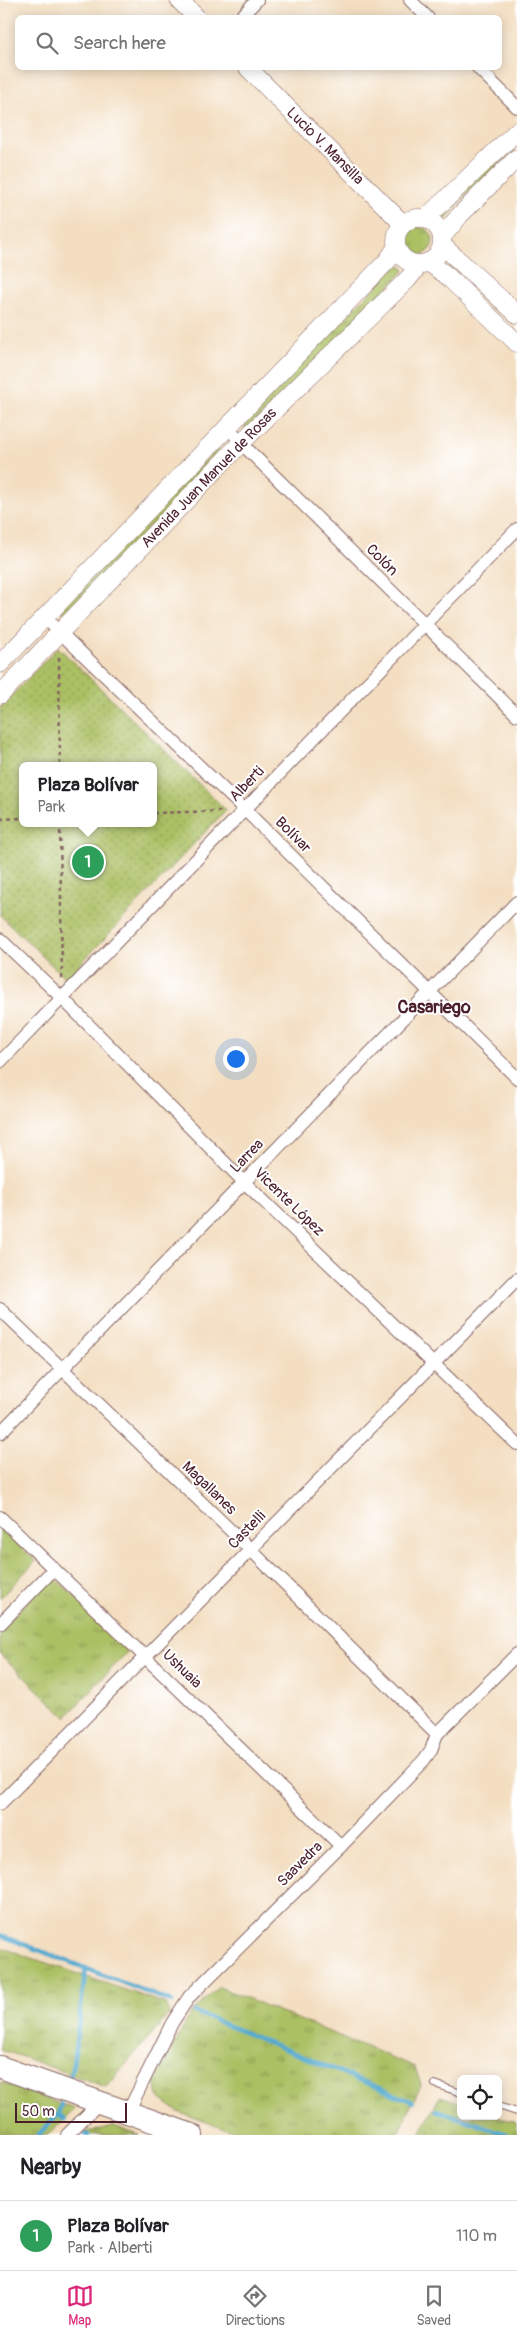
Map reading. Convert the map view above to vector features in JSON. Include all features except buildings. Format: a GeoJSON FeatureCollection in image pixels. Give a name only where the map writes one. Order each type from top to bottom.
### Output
{"type":"FeatureCollection","features":[{"type":"Feature","properties":{"kind":"highway"},"geometry":{"type":"LineString","coordinates":[[0,2068],[192,2135]]}},
{"type":"Feature","properties":{"kind":"street"},"geometry":{"type":"LineString","coordinates":[[179,0],[194,15]]}},
{"type":"Feature","properties":{"kind":"street"},"geometry":{"type":"LineString","coordinates":[[243,15],[257,0]]}},
{"type":"Feature","properties":{"kind":"street"},"geometry":{"type":"LineString","coordinates":[[410,0],[425,15]]}},
{"type":"Feature","properties":{"kind":"street","name":"Lucio V. Mansilla"},"geometry":{"type":"LineString","coordinates":[[250,70],[403,224]]}},
{"type":"Feature","properties":{"kind":"street"},"geometry":{"type":"LineString","coordinates":[[480,70],[517,107]]}},
{"type":"Feature","properties":{"kind":"street"},"geometry":{"type":"LineString","coordinates":[[426,218],[517,131]]}},
{"type":"Feature","properties":{"kind":"street"},"geometry":{"type":"LineString","coordinates":[[424,263],[434,258],[442,241],[460,214],[517,158]]}},
{"type":"Feature","properties":{"kind":"street"},"geometry":{"type":"LineString","coordinates":[[517,314],[442,241],[434,223],[426,218],[413,218],[403,224],[397,233],[396,248],[405,260],[424,263],[446,275],[517,343]]}},
{"type":"Feature","properties":{"kind":"street","name":"Avenida Juan Manuel de Rosas"},"geometry":{"type":"LineString","coordinates":[[0,664],[226,426],[388,260],[396,248]]}},
{"type":"Feature","properties":{"kind":"street","name":"Avenida Juan Manuel de Rosas"},"geometry":{"type":"LineString","coordinates":[[0,695],[242,443],[424,263]]}},
{"type":"Feature","properties":{"kind":"street","name":"Colón"},"geometry":{"type":"LineString","coordinates":[[226,426],[424,625],[517,715]]}},
{"type":"Feature","properties":{"kind":"street","name":"Alberti"},"geometry":{"type":"LineString","coordinates":[[0,1062],[517,530]]}},
{"type":"Feature","properties":{"kind":"street","name":"Bolívar"},"geometry":{"type":"LineString","coordinates":[[45,618],[58,633],[245,810],[517,1078]]}},
{"type":"Feature","properties":{"kind":"street","name":"Larrea"},"geometry":{"type":"LineString","coordinates":[[0,1433],[517,902]]}},
{"type":"Feature","properties":{"kind":"street","name":"Vicente López"},"geometry":{"type":"LineString","coordinates":[[0,939],[62,998],[244,1182],[517,1444]]}},
{"type":"Feature","properties":{"kind":"street","name":"Castelli"},"geometry":{"type":"LineString","coordinates":[[0,1804],[517,1278]]}},
{"type":"Feature","properties":{"kind":"street","name":"Magallanes"},"geometry":{"type":"LineString","coordinates":[[0,1309],[61,1370],[251,1550],[437,1734]]}},
{"type":"Feature","properties":{"kind":"street","name":"Ushuaia"},"geometry":{"type":"LineString","coordinates":[[0,1517],[341,1846]]}},
{"type":"Feature","properties":{"kind":"street"},"geometry":{"type":"LineString","coordinates":[[0,1624],[54,1569]]}},
{"type":"Feature","properties":{"kind":"street","name":"Saavedra"},"geometry":{"type":"LineString","coordinates":[[128,2112],[172,2023],[189,1997],[341,1846],[424,1760],[431,1750],[437,1734],[517,1654]]}},
{"type":"Feature","properties":{"kind":"street"},"geometry":{"type":"LineString","coordinates":[[67,2135],[100,2102]]}},
{"type":"Feature","properties":{"kind":"lane"},"geometry":{"type":"LineString","coordinates":[[435,2084],[457,2092]]}},
{"type":"Feature","properties":{"kind":"lane"},"geometry":{"type":"LineString","coordinates":[[502,2107],[517,2112]]}},
{"type":"Feature","properties":{"kind":"path"},"geometry":{"type":"LineString","coordinates":[[58,633],[60,762]]}},
{"type":"Feature","properties":{"kind":"path"},"geometry":{"type":"LineString","coordinates":[[157,813],[245,810]]}},
{"type":"Feature","properties":{"kind":"path"},"geometry":{"type":"LineString","coordinates":[[0,819],[19,818]]}},
{"type":"Feature","properties":{"kind":"path"},"geometry":{"type":"LineString","coordinates":[[60,827],[62,998]]}},
{"type":"Feature","properties":{"kind":"green space"},"geometry":{"type":"Polygon","coordinates":[[[511,147],[514,150],[462,198],[444,222],[437,214],[511,147]]]}},
{"type":"Feature","properties":{"kind":"green space"},"geometry":{"type":"Polygon","coordinates":[[[419,227],[429,231],[433,241],[429,251],[419,255],[409,251],[405,241],[409,231],[419,227]]]}},
{"type":"Feature","properties":{"kind":"green space"},"geometry":{"type":"Polygon","coordinates":[[[398,264],[405,270],[248,430],[241,424],[398,264]]]}},
{"type":"Feature","properties":{"kind":"green space"},"geometry":{"type":"Polygon","coordinates":[[[217,449],[223,456],[67,616],[60,609],[217,449]]]}},
{"type":"Feature","properties":{"kind":"green space"},"geometry":{"type":"Polygon","coordinates":[[[58,647],[226,810],[66,979],[0,915],[0,708],[58,647]]]}},
{"type":"Feature","properties":{"kind":"green space"},"geometry":{"type":"Polygon","coordinates":[[[0,1528],[36,1561],[0,1598],[0,1528]]]}},
{"type":"Feature","properties":{"kind":"green space"},"geometry":{"type":"Polygon","coordinates":[[[53,1576],[130,1649],[66,1717],[0,1654],[0,1630],[53,1576]]]}},
{"type":"Feature","properties":{"kind":"green space"},"geometry":{"type":"Polygon","coordinates":[[[0,1947],[166,2004],[169,2014],[106,2087],[0,2049],[0,1947]]]}},
{"type":"Feature","properties":{"kind":"green space"},"geometry":{"type":"Polygon","coordinates":[[[219,1987],[415,2067],[421,2085],[397,2135],[243,2135],[178,2112],[158,2097],[155,2081],[191,2013],[219,1987]]]}},
{"type":"Feature","properties":{"kind":"green space"},"geometry":{"type":"Polygon","coordinates":[[[0,2082],[75,2109],[48,2135],[0,2135],[0,2082]]]}},
{"type":"Feature","properties":{"kind":"green space"},"geometry":{"type":"Polygon","coordinates":[[[440,2096],[457,2102],[457,2120],[502,2120],[502,2118],[517,2123],[517,2135],[419,2135],[440,2096]]]}},
{"type":"Feature","properties":{"kind":"green space"},"geometry":{"type":"Polygon","coordinates":[[[114,2126],[139,2135],[83,2135],[86,2132],[114,2126]]]}},
{"type":"Feature","properties":{"kind":"waterway"},"geometry":{"type":"LineString","coordinates":[[0,1935],[172,2002]]}},
{"type":"Feature","properties":{"kind":"waterway"},"geometry":{"type":"LineString","coordinates":[[70,2077],[86,1968]]}},
{"type":"Feature","properties":{"kind":"waterway"},"geometry":{"type":"LineString","coordinates":[[195,2012],[413,2102]]}},
{"type":"Feature","properties":{"kind":"waterway"},"geometry":{"type":"LineString","coordinates":[[38,2135],[58,2114],[61,2104]]}},
{"type":"Feature","properties":{"kind":"waterway"},"geometry":{"type":"LineString","coordinates":[[436,2110],[509,2135]]}},
{"type":"Feature","properties":{"kind":"waterway"},"geometry":{"type":"LineString","coordinates":[[58,2114],[65,2119]]}},
{"type":"Feature","properties":{"kind":"place","name":"Plaza Bolívar"},"geometry":{"type":"Point","coordinates":[88,862]}},
{"type":"Feature","properties":{"kind":"district","name":"Casariego"},"geometry":{"type":"Point","coordinates":[434,1007]}}]}
